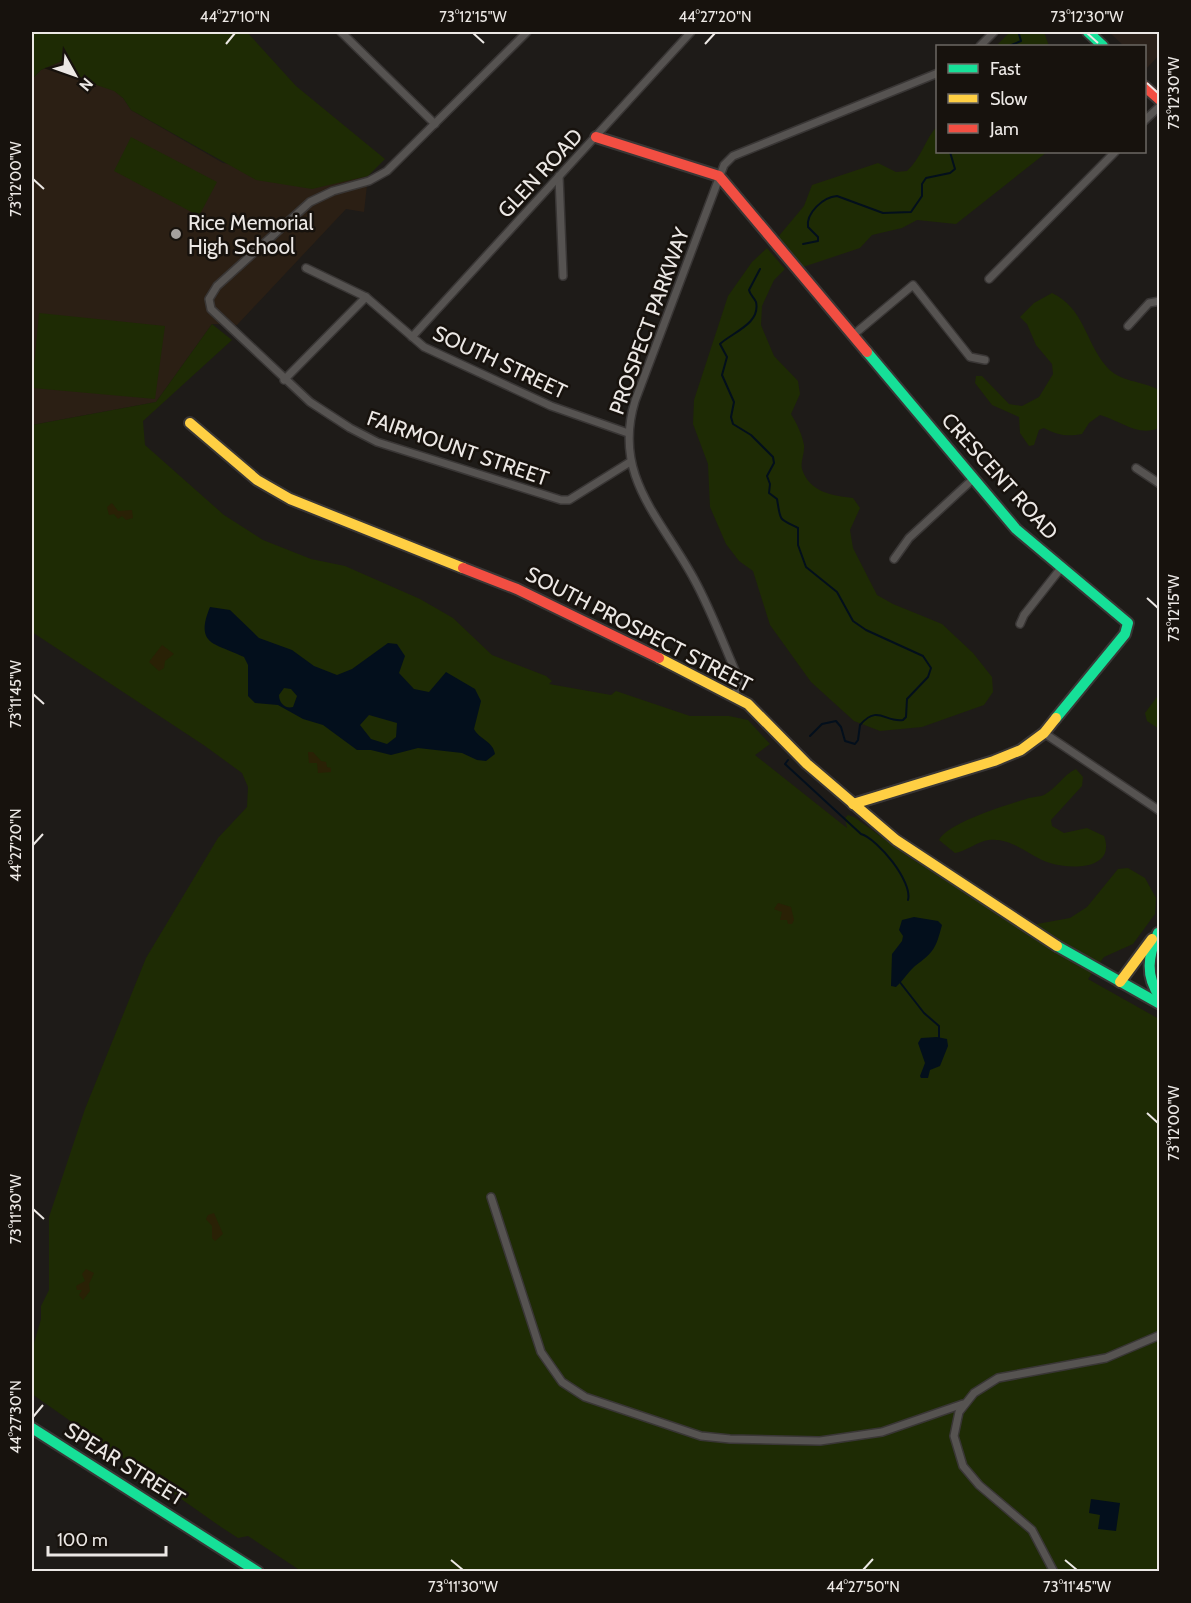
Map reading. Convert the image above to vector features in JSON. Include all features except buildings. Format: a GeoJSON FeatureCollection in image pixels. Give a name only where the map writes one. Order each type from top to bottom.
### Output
{"type":"FeatureCollection","features":[{"type":"Feature","properties":{"kind":"street"},"geometry":{"type":"LineString","coordinates":[[340,32],[435,124],[527,32]]}},
{"type":"Feature","properties":{"kind":"street","name":"GLEN ROAD"},"geometry":{"type":"LineString","coordinates":[[412,337],[691,32]]}},
{"type":"Feature","properties":{"kind":"street"},"geometry":{"type":"LineString","coordinates":[[981,45],[994,32]]}},
{"type":"Feature","properties":{"kind":"street"},"geometry":{"type":"LineString","coordinates":[[1088,32],[1102,45]]}},
{"type":"Feature","properties":{"kind":"street","name":"PROSPECT PARKWAY"},"geometry":{"type":"LineString","coordinates":[[733,698],[739,685],[738,679],[703,597],[643,496],[630,462],[628,433],[635,401],[724,165],[733,156],[936,74]]}},
{"type":"Feature","properties":{"kind":"street"},"geometry":{"type":"LineString","coordinates":[[1146,88],[1160,100]]}},
{"type":"Feature","properties":{"kind":"street"},"geometry":{"type":"LineString","coordinates":[[1146,119],[1160,106]]}},
{"type":"Feature","properties":{"kind":"street","name":"FAIRMOUNT STREET"},"geometry":{"type":"LineString","coordinates":[[435,124],[381,175],[310,202],[217,286],[209,299],[211,309],[219,319],[310,402],[377,442],[561,500],[569,500],[630,462]]}},
{"type":"Feature","properties":{"kind":"street"},"geometry":{"type":"LineString","coordinates":[[596,137],[719,176]]}},
{"type":"Feature","properties":{"kind":"street"},"geometry":{"type":"LineString","coordinates":[[989,279],[1114,153]]}},
{"type":"Feature","properties":{"kind":"street"},"geometry":{"type":"LineString","coordinates":[[560,176],[563,276]]}},
{"type":"Feature","properties":{"kind":"street","name":"CRESCENT ROAD"},"geometry":{"type":"LineString","coordinates":[[719,176],[1022,535],[1123,617],[1128,627],[1044,734],[1021,750],[994,761],[853,804]]}},
{"type":"Feature","properties":{"kind":"street","name":"SOUTH STREET"},"geometry":{"type":"LineString","coordinates":[[306,268],[366,297],[412,337],[431,350],[551,406],[628,433]]}},
{"type":"Feature","properties":{"kind":"street"},"geometry":{"type":"LineString","coordinates":[[852,336],[913,285],[970,357],[985,360]]}},
{"type":"Feature","properties":{"kind":"street"},"geometry":{"type":"LineString","coordinates":[[284,380],[366,297]]}},
{"type":"Feature","properties":{"kind":"street"},"geometry":{"type":"LineString","coordinates":[[1128,326],[1149,303],[1160,301]]}},
{"type":"Feature","properties":{"kind":"street","name":"SOUTH PROSPECT STREET"},"geometry":{"type":"LineString","coordinates":[[190,423],[273,491],[517,589],[630,643],[754,709],[807,764],[896,840],[1056,945],[1160,1004]]}},
{"type":"Feature","properties":{"kind":"street"},"geometry":{"type":"LineString","coordinates":[[1136,468],[1160,484]]}},
{"type":"Feature","properties":{"kind":"street"},"geometry":{"type":"LineString","coordinates":[[894,559],[909,538],[974,479]]}},
{"type":"Feature","properties":{"kind":"street"},"geometry":{"type":"LineString","coordinates":[[1020,624],[1024,615],[1061,568]]}},
{"type":"Feature","properties":{"kind":"street"},"geometry":{"type":"LineString","coordinates":[[1044,734],[1160,811]]}},
{"type":"Feature","properties":{"kind":"street"},"geometry":{"type":"LineString","coordinates":[[1120,982],[1147,944],[1159,932]]}},
{"type":"Feature","properties":{"kind":"street"},"geometry":{"type":"LineString","coordinates":[[1159,932],[1148,961],[1148,976],[1160,997]]}},
{"type":"Feature","properties":{"kind":"street"},"geometry":{"type":"LineString","coordinates":[[491,1197],[541,1352],[562,1382],[585,1397],[701,1436],[820,1441],[882,1432],[963,1404]]}},
{"type":"Feature","properties":{"kind":"street"},"geometry":{"type":"LineString","coordinates":[[1054,1572],[1032,1530],[983,1489],[963,1466],[957,1452],[954,1428],[963,1404],[979,1388],[998,1378],[1106,1358],[1160,1335]]}},
{"type":"Feature","properties":{"kind":"street","name":"SPEAR STREET"},"geometry":{"type":"LineString","coordinates":[[32,1428],[258,1572]]}},
{"type":"Feature","properties":{"kind":"shaded area"},"geometry":{"type":"Polygon","coordinates":[[[1109,32],[1159,32],[1159,55],[1147,68],[1146,45],[1123,45],[1109,32]]]}},
{"type":"Feature","properties":{"kind":"shaded area","name":"Rice Memorial High School"},"geometry":{"type":"Polygon","coordinates":[[[62,61],[76,78],[114,90],[131,110],[223,163],[343,181],[368,176],[364,212],[346,209],[237,325],[212,324],[156,402],[32,425],[32,79],[41,70],[62,61]]]}},
{"type":"Feature","properties":{"kind":"green space"},"geometry":{"type":"Polygon","coordinates":[[[32,32],[247,32],[296,86],[385,159],[368,176],[312,189],[256,180],[131,110],[123,98],[114,91],[76,78],[62,61],[41,70],[32,79],[32,32]]]}},
{"type":"Feature","properties":{"kind":"green space"},"geometry":{"type":"Polygon","coordinates":[[[1010,32],[1044,32],[1049,45],[997,45],[1010,32]]]}},
{"type":"Feature","properties":{"kind":"green space"},"geometry":{"type":"Polygon","coordinates":[[[936,127],[936,153],[1046,153],[956,224],[917,220],[902,228],[872,235],[860,248],[803,267],[778,237],[804,206],[812,185],[878,163],[896,172],[907,171],[936,127]]]}},
{"type":"Feature","properties":{"kind":"green space"},"geometry":{"type":"Polygon","coordinates":[[[131,137],[217,182],[199,216],[114,171],[131,137]]]}},
{"type":"Feature","properties":{"kind":"green space"},"geometry":{"type":"Polygon","coordinates":[[[767,248],[785,269],[774,280],[762,306],[761,325],[774,356],[798,381],[800,394],[791,414],[803,441],[802,469],[805,477],[816,488],[838,496],[853,498],[860,508],[850,530],[853,548],[877,595],[942,624],[973,653],[992,677],[993,692],[984,705],[922,727],[880,731],[854,721],[811,682],[770,625],[753,571],[739,561],[726,544],[710,507],[708,464],[693,424],[694,400],[728,296],[752,262],[767,248]]]}},
{"type":"Feature","properties":{"kind":"green space"},"geometry":{"type":"Polygon","coordinates":[[[1052,293],[1063,299],[1078,316],[1099,356],[1112,372],[1159,390],[1159,428],[1144,431],[1100,415],[1089,423],[1082,434],[1058,434],[1044,428],[1039,430],[1034,445],[1029,446],[1020,433],[1019,417],[992,405],[975,383],[976,376],[982,376],[1009,404],[1022,406],[1039,397],[1053,374],[1052,364],[1036,345],[1027,324],[1020,317],[1034,303],[1052,293]]]}},
{"type":"Feature","properties":{"kind":"green space"},"geometry":{"type":"Polygon","coordinates":[[[39,313],[165,326],[155,399],[32,388],[39,313]]]}},
{"type":"Feature","properties":{"kind":"green space"},"geometry":{"type":"Polygon","coordinates":[[[212,324],[232,340],[143,421],[145,445],[224,515],[263,540],[311,559],[345,566],[420,599],[453,618],[492,655],[546,676],[552,681],[549,684],[611,695],[616,691],[690,716],[729,716],[748,720],[770,744],[755,755],[847,828],[845,818],[848,815],[1014,924],[1037,924],[1070,918],[1087,907],[1118,869],[1128,868],[1145,878],[1156,898],[1155,914],[1133,944],[1104,957],[1088,979],[1159,1019],[1159,1571],[301,1571],[248,1536],[238,1538],[221,1527],[32,1394],[32,1350],[41,1319],[41,1306],[49,1290],[49,1217],[85,1109],[146,958],[218,838],[247,807],[248,787],[242,773],[205,746],[32,632],[32,425],[156,402],[212,324]]]}},
{"type":"Feature","properties":{"kind":"green space"},"geometry":{"type":"Polygon","coordinates":[[[1159,694],[1159,729],[1147,721],[1145,713],[1159,694]]]}},
{"type":"Feature","properties":{"kind":"green space"},"geometry":{"type":"Polygon","coordinates":[[[1076,769],[1083,777],[1082,786],[1051,820],[1052,826],[1064,833],[1087,828],[1104,836],[1106,847],[1104,855],[1098,861],[1080,866],[1059,865],[1043,860],[1013,844],[997,840],[985,841],[955,853],[939,840],[953,827],[978,815],[1044,795],[1076,769]]]}},
{"type":"Feature","properties":{"kind":"sand"},"geometry":{"type":"Polygon","coordinates":[[[112,503],[118,511],[132,510],[133,518],[126,520],[122,516],[118,519],[114,514],[109,515],[107,507],[112,503]]]}},
{"type":"Feature","properties":{"kind":"sand"},"geometry":{"type":"Polygon","coordinates":[[[162,645],[174,654],[165,661],[164,668],[159,671],[149,662],[162,645]]]}},
{"type":"Feature","properties":{"kind":"sand"},"geometry":{"type":"Polygon","coordinates":[[[308,752],[313,752],[321,761],[326,762],[331,772],[318,773],[317,763],[309,763],[308,752]]]}},
{"type":"Feature","properties":{"kind":"sand"},"geometry":{"type":"Polygon","coordinates":[[[778,903],[791,907],[794,920],[792,924],[788,924],[787,920],[780,920],[782,912],[774,909],[778,903]]]}},
{"type":"Feature","properties":{"kind":"sand"},"geometry":{"type":"Polygon","coordinates":[[[214,1213],[223,1234],[215,1241],[212,1238],[212,1226],[206,1219],[208,1215],[214,1213]]]}},
{"type":"Feature","properties":{"kind":"sand"},"geometry":{"type":"Polygon","coordinates":[[[86,1269],[94,1273],[89,1284],[90,1291],[83,1300],[79,1295],[82,1290],[77,1290],[76,1286],[85,1281],[82,1274],[86,1269]]]}},
{"type":"Feature","properties":{"kind":"water"},"geometry":{"type":"Polygon","coordinates":[[[210,607],[230,610],[259,638],[292,650],[314,666],[337,675],[352,669],[388,643],[397,644],[405,656],[399,673],[414,689],[429,692],[446,672],[475,689],[481,701],[474,729],[492,746],[495,754],[486,761],[477,760],[462,753],[418,748],[391,755],[371,750],[357,750],[323,725],[303,719],[278,705],[255,703],[248,696],[248,665],[244,657],[210,641],[206,636],[206,620],[210,607]],[[284,688],[279,695],[280,701],[285,706],[293,707],[297,696],[291,689],[284,688]],[[369,715],[360,725],[371,739],[387,744],[396,737],[397,723],[369,715]]]}},
{"type":"Feature","properties":{"kind":"water"},"geometry":{"type":"Polygon","coordinates":[[[914,917],[938,921],[942,925],[938,939],[926,957],[912,968],[896,987],[891,986],[892,954],[902,941],[903,936],[899,930],[902,920],[914,917]]]}},
{"type":"Feature","properties":{"kind":"water"},"geometry":{"type":"Polygon","coordinates":[[[921,1038],[947,1039],[948,1046],[940,1066],[930,1070],[928,1078],[921,1078],[925,1063],[918,1043],[921,1038]]]}},
{"type":"Feature","properties":{"kind":"water"},"geometry":{"type":"Polygon","coordinates":[[[1091,1499],[1120,1503],[1116,1531],[1098,1529],[1100,1515],[1089,1513],[1091,1499]]]}},
{"type":"Feature","properties":{"kind":"waterway"},"geometry":{"type":"LineString","coordinates":[[1011,45],[1021,41],[1019,34]]}},
{"type":"Feature","properties":{"kind":"waterway"},"geometry":{"type":"LineString","coordinates":[[803,244],[818,241],[818,237],[808,227],[808,222],[816,207],[832,197],[837,196],[883,213],[911,212],[922,196],[922,184],[926,178],[950,173],[955,169],[950,153]]}},
{"type":"Feature","properties":{"kind":"waterway"},"geometry":{"type":"LineString","coordinates":[[760,269],[749,290],[756,302],[754,316],[744,327],[720,344],[727,357],[722,375],[734,402],[731,417],[733,424],[751,435],[773,457],[774,463],[767,476],[770,484],[769,493],[777,499],[782,518],[798,528],[798,545],[806,567],[837,592],[853,621],[866,630],[923,656],[931,668],[928,677],[907,699],[906,717],[903,720],[872,716],[860,725],[858,740],[855,744],[845,741],[841,727],[836,721],[822,724],[810,736]]}},
{"type":"Feature","properties":{"kind":"waterway"},"geometry":{"type":"LineString","coordinates":[[788,760],[785,764],[861,834],[885,852],[905,883],[908,900]]}},
{"type":"Feature","properties":{"kind":"waterway"},"geometry":{"type":"LineString","coordinates":[[899,981],[924,1013],[939,1026],[939,1038]]}},
{"type":"Feature","properties":{"kind":"traffic: fast"},"geometry":{"type":"LineString","coordinates":[[1088,32],[1102,45]]}},
{"type":"Feature","properties":{"kind":"traffic: fast"},"geometry":{"type":"LineString","coordinates":[[867,352],[1016,529],[1128,623],[1125,634],[1056,718]]}},
{"type":"Feature","properties":{"kind":"traffic: fast"},"geometry":{"type":"LineString","coordinates":[[1158,933],[1150,958],[1150,974],[1160,997]]}},
{"type":"Feature","properties":{"kind":"traffic: fast"},"geometry":{"type":"LineString","coordinates":[[1057,946],[1160,1004]]}},
{"type":"Feature","properties":{"kind":"traffic: fast"},"geometry":{"type":"LineString","coordinates":[[32,1428],[258,1572]]}},
{"type":"Feature","properties":{"kind":"traffic: slow"},"geometry":{"type":"LineString","coordinates":[[190,423],[257,480],[290,499],[463,568]]}},
{"type":"Feature","properties":{"kind":"traffic: slow"},"geometry":{"type":"LineString","coordinates":[[659,658],[748,704],[807,764],[896,840],[1057,946]]}},
{"type":"Feature","properties":{"kind":"traffic: slow"},"geometry":{"type":"LineString","coordinates":[[853,804],[994,761],[1021,750],[1044,733],[1056,718]]}},
{"type":"Feature","properties":{"kind":"traffic: slow"},"geometry":{"type":"LineString","coordinates":[[1120,982],[1152,939]]}},
{"type":"Feature","properties":{"kind":"traffic: jam"},"geometry":{"type":"LineString","coordinates":[[1146,88],[1160,100]]}},
{"type":"Feature","properties":{"kind":"traffic: jam"},"geometry":{"type":"LineString","coordinates":[[596,137],[719,176],[867,352]]}},
{"type":"Feature","properties":{"kind":"traffic: jam"},"geometry":{"type":"LineString","coordinates":[[463,568],[517,589],[659,658]]}},
{"type":"Feature","properties":{"kind":"place","name":"Rice Memorial High School"},"geometry":{"type":"Point","coordinates":[176,234]}}]}
